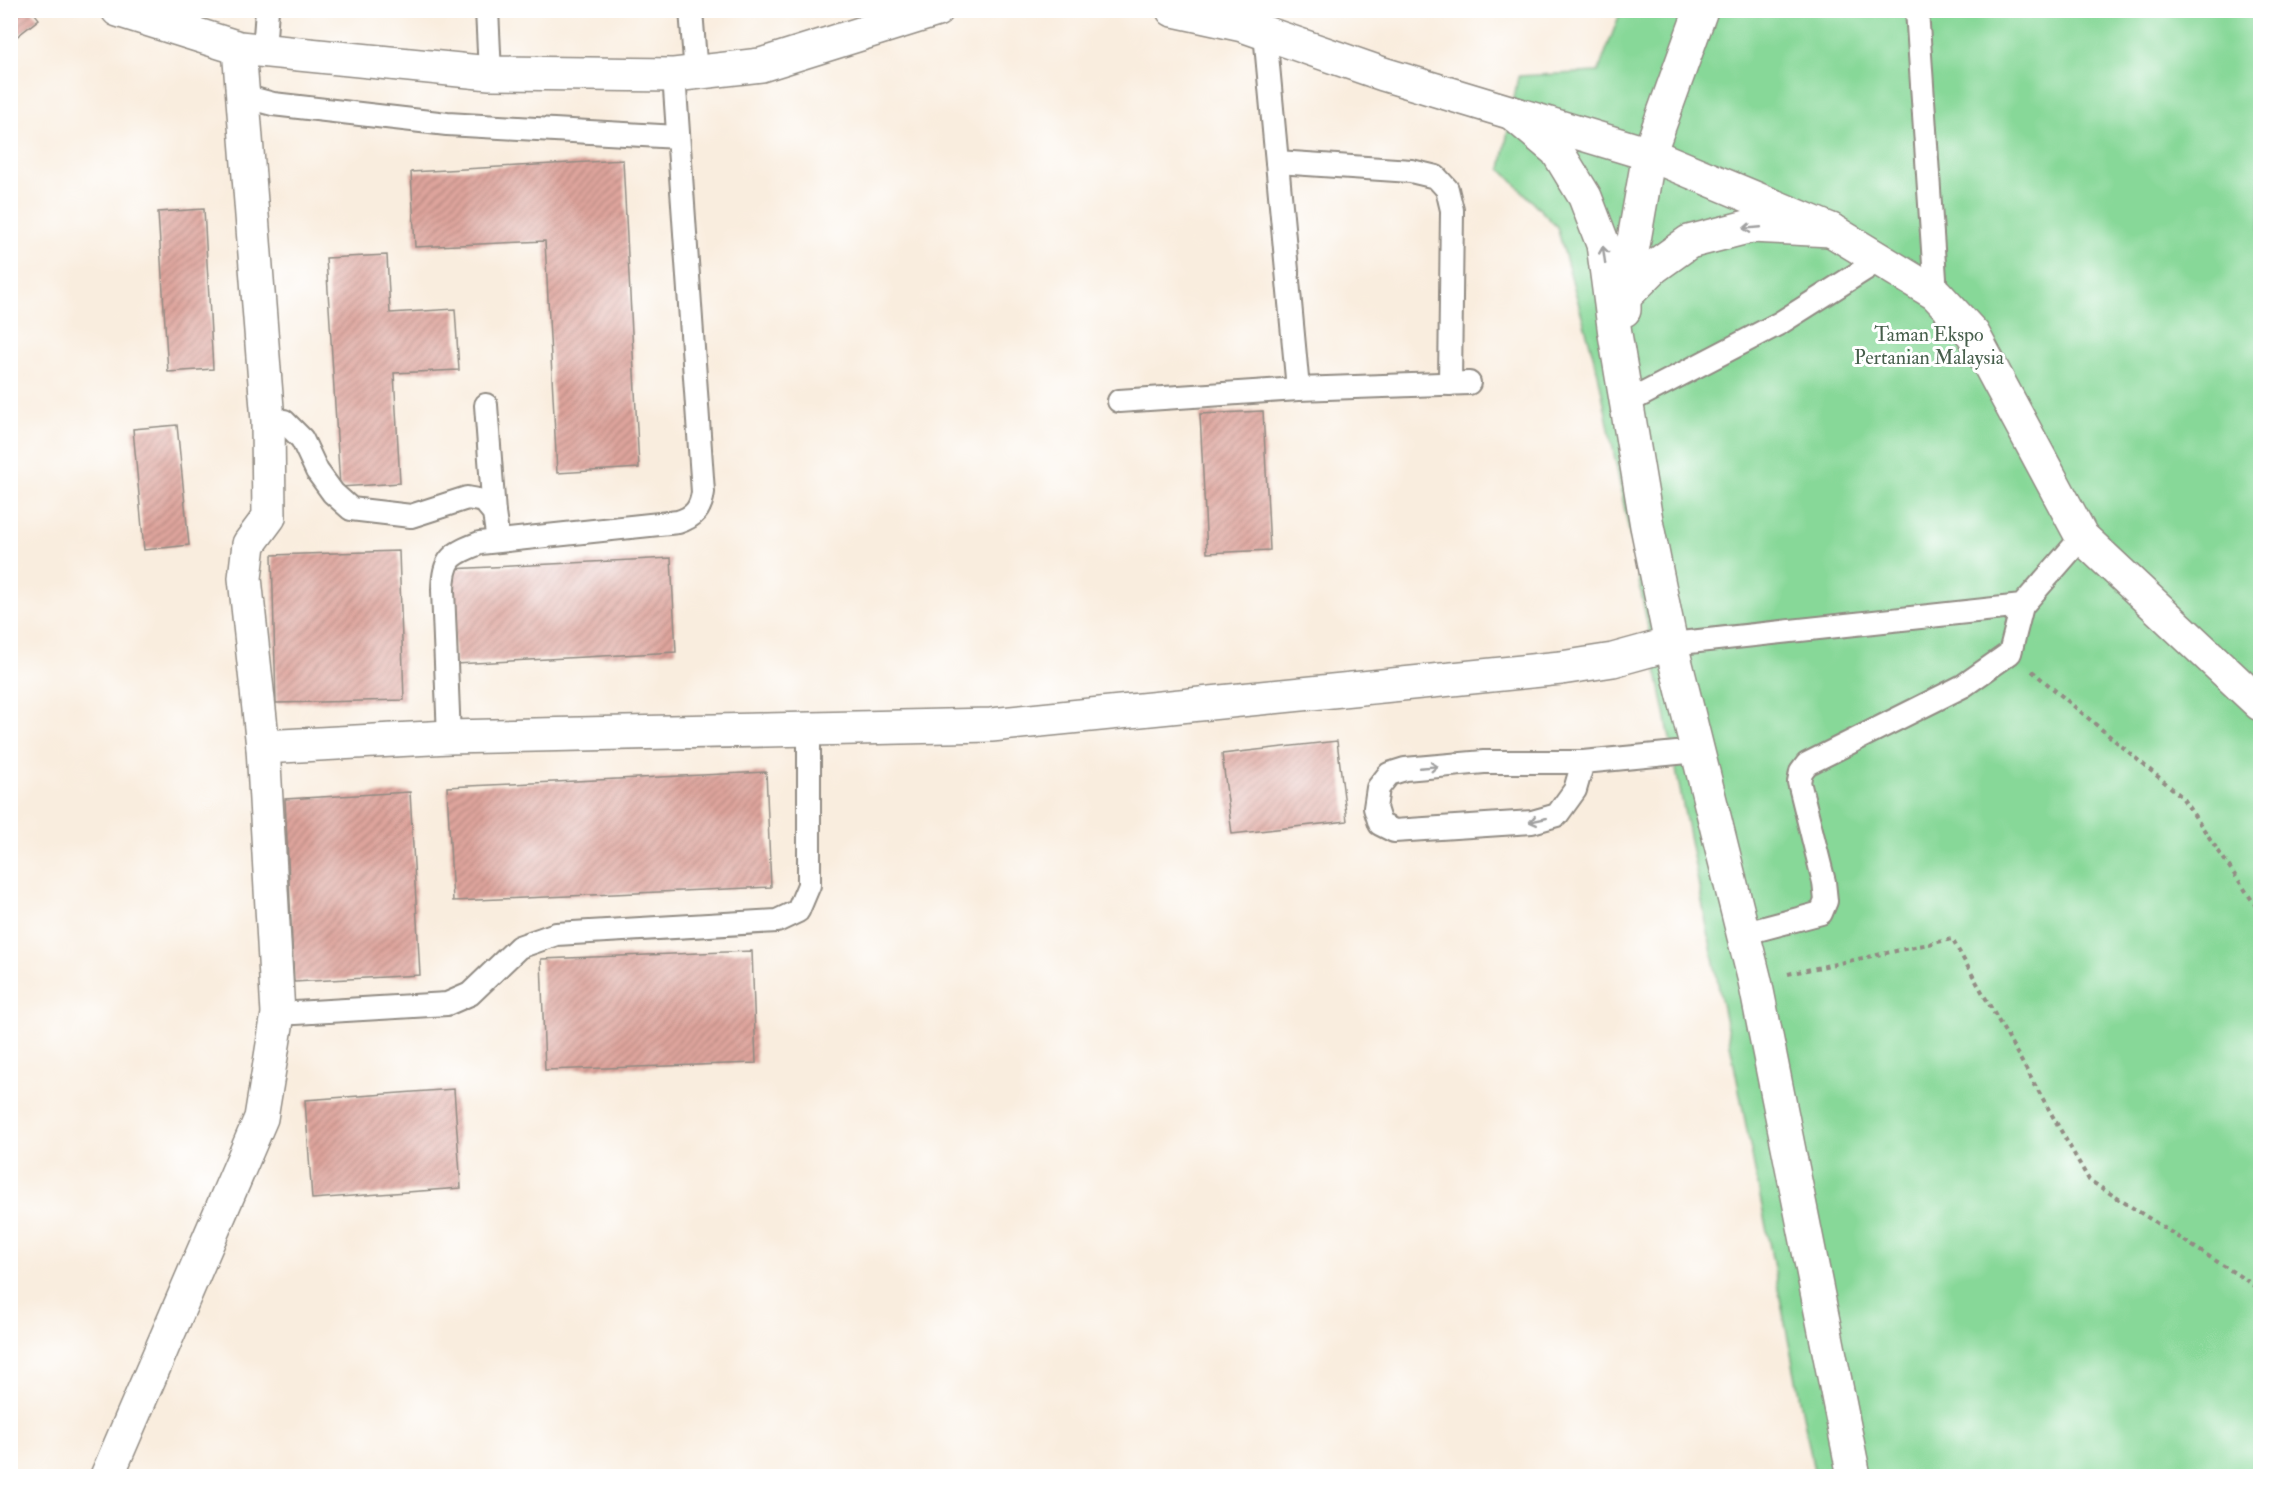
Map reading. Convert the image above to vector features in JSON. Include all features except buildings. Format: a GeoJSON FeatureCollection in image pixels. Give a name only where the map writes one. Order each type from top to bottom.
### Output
{"type":"FeatureCollection","features":[{"type":"Feature","properties":{"kind":"street"},"geometry":{"type":"LineString","coordinates":[[118,10],[251,49],[490,73],[685,75],[761,64],[937,10]]}},
{"type":"Feature","properties":{"kind":"street"},"geometry":{"type":"LineString","coordinates":[[1173,10],[1250,23],[1383,74],[1649,154],[1831,230],[1936,294],[1973,334],[2082,537],[2260,704]]}},
{"type":"Feature","properties":{"kind":"street"},"geometry":{"type":"LineString","coordinates":[[1625,389],[1624,297],[1649,154],[1701,10]]}},
{"type":"Feature","properties":{"kind":"street"},"geometry":{"type":"LineString","coordinates":[[107,1476],[261,1118],[278,1014],[262,747],[246,578],[249,544],[269,517],[268,421],[243,96],[251,49]]}},
{"type":"Feature","properties":{"kind":"street"},"geometry":{"type":"LineString","coordinates":[[1512,113],[1557,151],[1586,197],[1603,244],[1647,526],[1671,644],[1755,981],[1854,1476]]}},
{"type":"Feature","properties":{"kind":"street"},"geometry":{"type":"LineString","coordinates":[[1624,297],[1654,267],[1689,242],[1751,226],[1831,230]]}},
{"type":"Feature","properties":{"kind":"street"},"geometry":{"type":"LineString","coordinates":[[262,747],[449,737],[991,725],[1561,668],[1613,660],[1671,644]]}},
{"type":"Feature","properties":{"kind":"lane"},"geometry":{"type":"LineString","coordinates":[[251,49],[267,10]]}},
{"type":"Feature","properties":{"kind":"lane"},"geometry":{"type":"LineString","coordinates":[[487,10],[490,73]]}},
{"type":"Feature","properties":{"kind":"lane"},"geometry":{"type":"LineString","coordinates":[[449,737],[443,569],[453,555],[480,543],[678,522],[696,513],[701,503],[703,492],[678,137],[691,10]]}},
{"type":"Feature","properties":{"kind":"lane"},"geometry":{"type":"LineString","coordinates":[[1917,10],[1936,294]]}},
{"type":"Feature","properties":{"kind":"lane"},"geometry":{"type":"LineString","coordinates":[[1250,23],[1277,162],[1298,389]]}},
{"type":"Feature","properties":{"kind":"lane"},"geometry":{"type":"LineString","coordinates":[[243,96],[273,104],[447,124],[678,137]]}},
{"type":"Feature","properties":{"kind":"lane"},"geometry":{"type":"LineString","coordinates":[[1119,401],[1298,389],[1460,384],[1452,210],[1447,189],[1436,177],[1412,171],[1277,162]]}},
{"type":"Feature","properties":{"kind":"lane"},"geometry":{"type":"LineString","coordinates":[[1625,389],[1780,323],[1881,259]]}},
{"type":"Feature","properties":{"kind":"lane"},"geometry":{"type":"LineString","coordinates":[[486,405],[498,541]]}},
{"type":"Feature","properties":{"kind":"lane"},"geometry":{"type":"LineString","coordinates":[[268,421],[284,421],[302,439],[317,471],[333,493],[351,509],[411,516],[467,498],[484,501],[494,513]]}},
{"type":"Feature","properties":{"kind":"lane"},"geometry":{"type":"LineString","coordinates":[[1742,934],[1821,913],[1826,901],[1824,882],[1800,792],[1801,772],[1807,764],[1963,686],[2010,652],[2022,606],[2082,537]]}},
{"type":"Feature","properties":{"kind":"lane"},"geometry":{"type":"LineString","coordinates":[[1671,644],[2022,606]]}},
{"type":"Feature","properties":{"kind":"lane"},"geometry":{"type":"LineString","coordinates":[[278,1014],[447,1004],[470,994],[519,947],[556,934],[777,921],[798,911],[809,885],[809,729]]}},
{"type":"Feature","properties":{"kind":"lane"},"geometry":{"type":"LineString","coordinates":[[1582,762],[1575,790],[1557,814],[1532,822],[1394,831],[1380,824],[1375,808],[1378,788],[1389,774],[1405,769],[1484,762],[1582,762],[1698,751]]}},
{"type":"Feature","properties":{"kind":"path"},"geometry":{"type":"LineString","coordinates":[[2010,652],[2181,796],[2260,912]]}},
{"type":"Feature","properties":{"kind":"path"},"geometry":{"type":"LineString","coordinates":[[1755,981],[1952,939],[2089,1180],[2260,1289]]}},
{"type":"Feature","properties":{"kind":"green space","name":"Taman Ekspo Pertanian Malaysia"},"geometry":{"type":"Polygon","coordinates":[[[1621,11],[2260,11],[2260,1476],[1815,1476],[1598,373],[1557,227],[1501,169],[1518,76],[1598,72],[1621,11]]]}}]}
